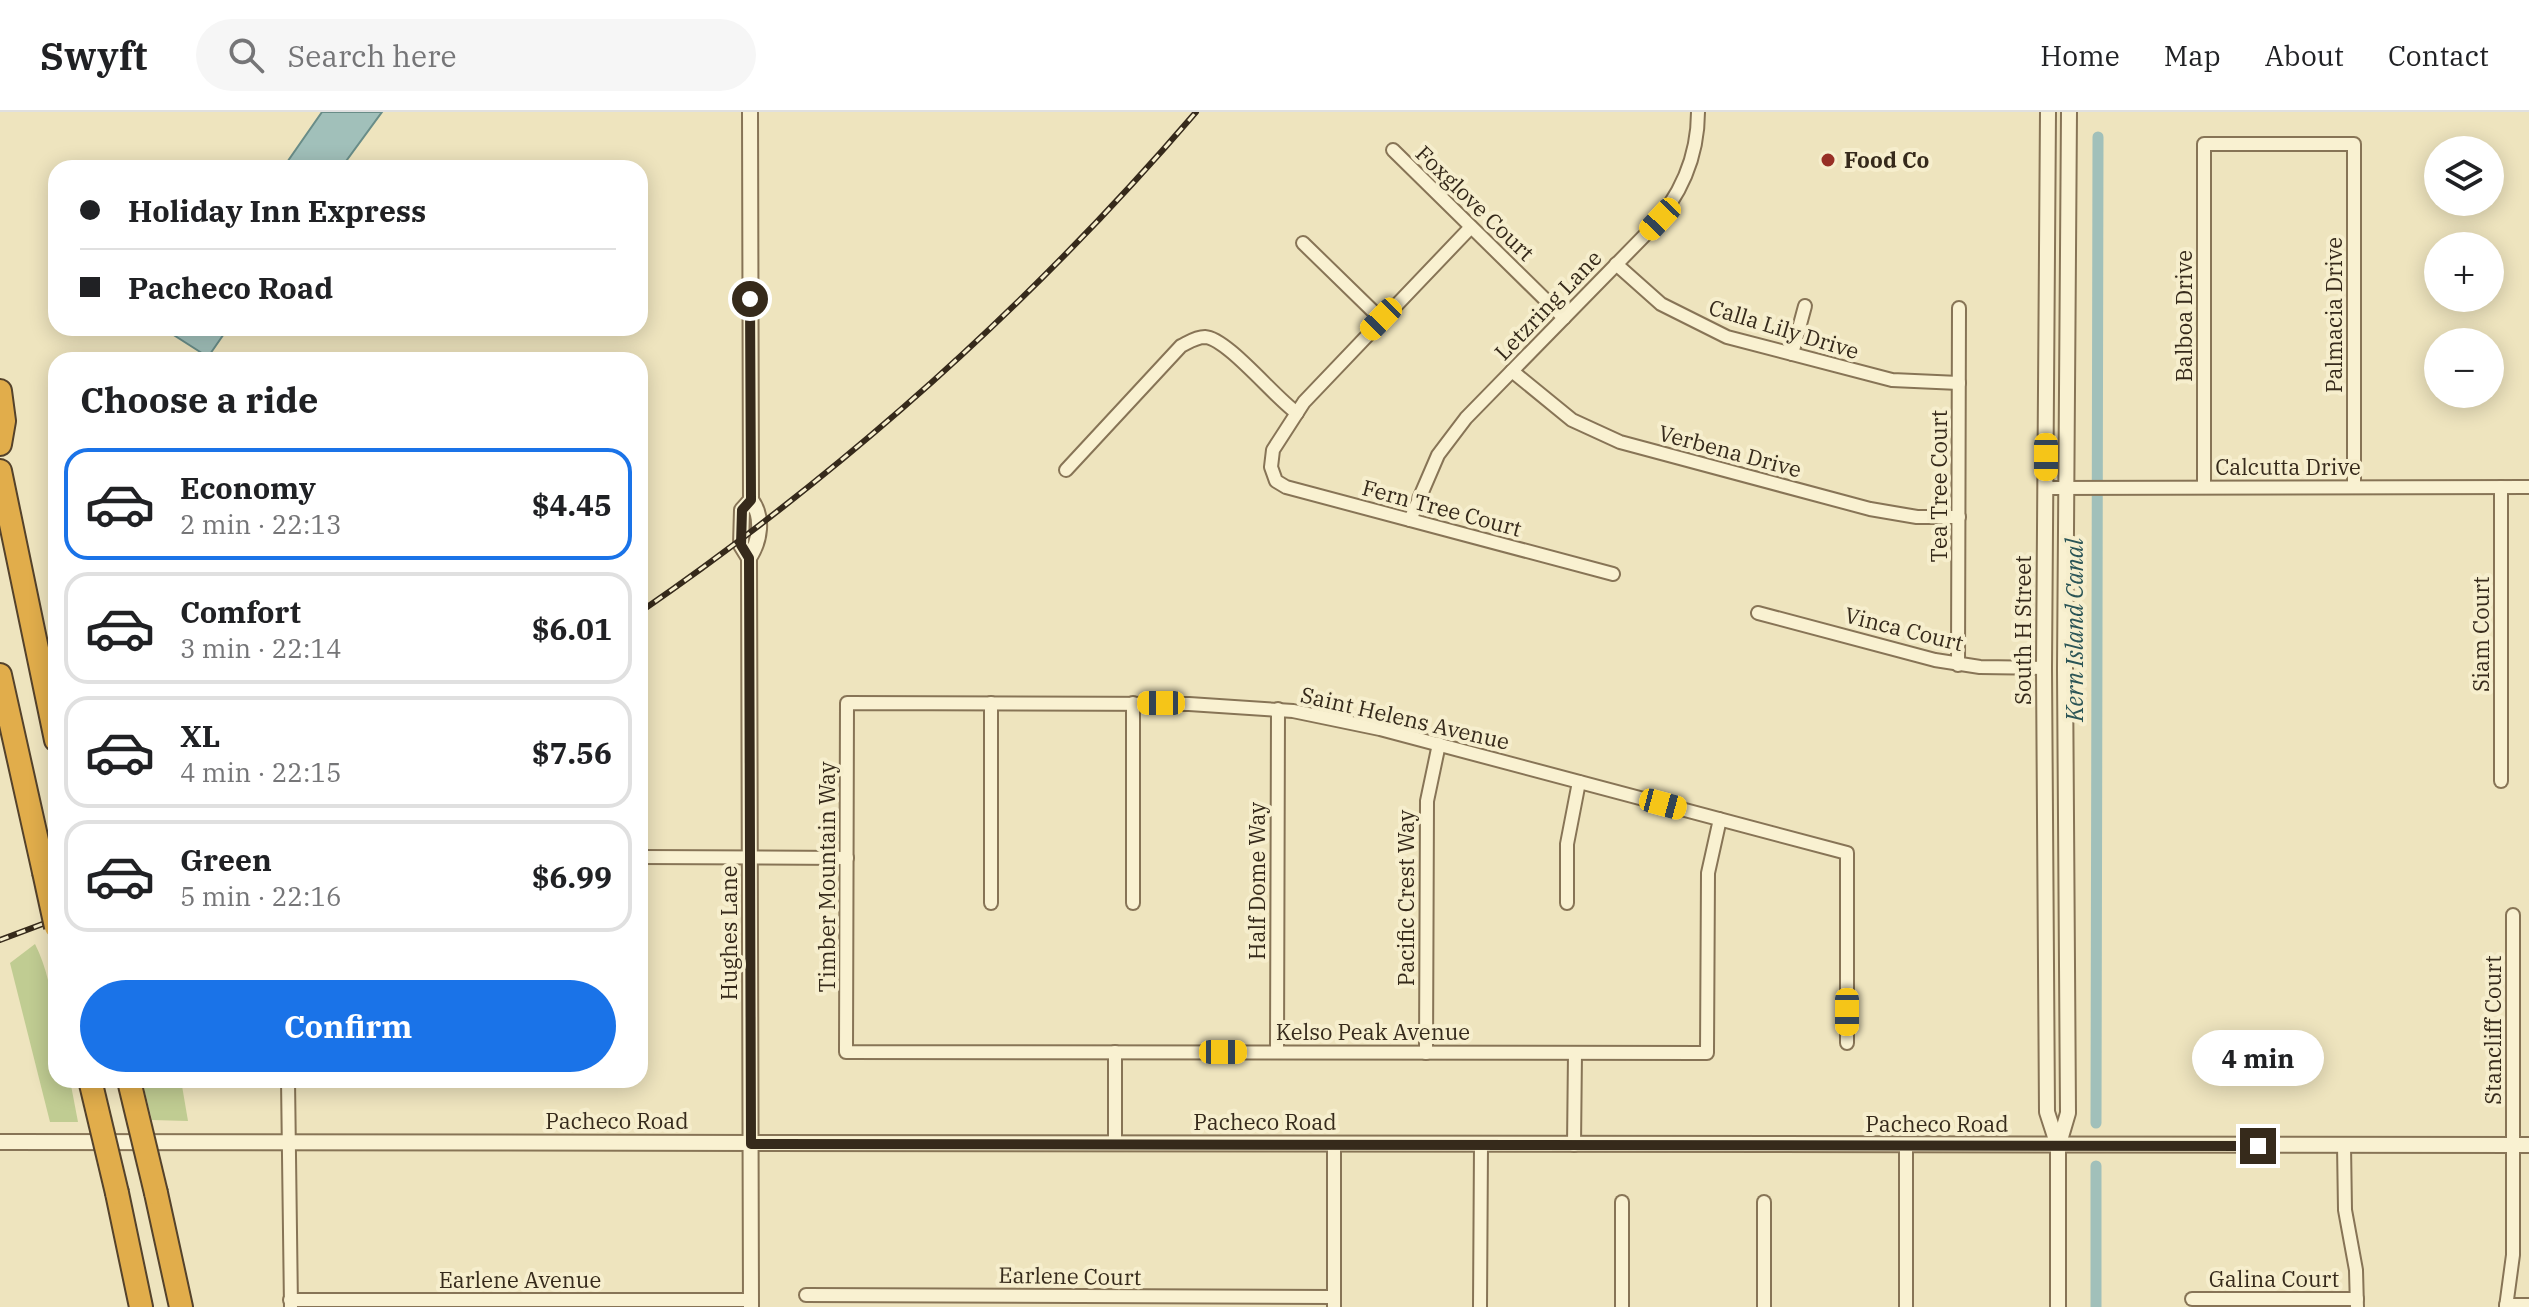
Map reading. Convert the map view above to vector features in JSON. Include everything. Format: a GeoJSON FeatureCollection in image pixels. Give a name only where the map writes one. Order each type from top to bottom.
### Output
{"type":"FeatureCollection","features":[{"type":"Feature","properties":{"kind":"highway"},"geometry":{"type":"LineString","coordinates":[[0,391],[4,421],[0,444]]}},
{"type":"Feature","properties":{"kind":"highway"},"geometry":{"type":"LineString","coordinates":[[0,471],[48,702]]}},
{"type":"Feature","properties":{"kind":"highway"},"geometry":{"type":"LineString","coordinates":[[0,675],[48,890]]}},
{"type":"Feature","properties":{"kind":"highway"},"geometry":{"type":"LineString","coordinates":[[91,1088],[141,1307]]}},
{"type":"Feature","properties":{"kind":"highway"},"geometry":{"type":"LineString","coordinates":[[131,1088],[181,1307]]}},
{"type":"Feature","properties":{"kind":"street","name":"Hughes Lane"},"geometry":{"type":"LineString","coordinates":[[750,112],[751,500],[758,510],[759,543],[749,558],[751,1304]]}},
{"type":"Feature","properties":{"kind":"street","name":"Letzring Lane"},"geometry":{"type":"LineString","coordinates":[[1410,520],[1438,455],[1466,418],[1660,219],[1683,183],[1695,145],[1698,112]]}},
{"type":"Feature","properties":{"kind":"street","name":"South H Street"},"geometry":{"type":"LineString","coordinates":[[2048,112],[2045,905],[2047,1112],[2058,1147]]}},
{"type":"Feature","properties":{"kind":"street","name":"South H Street"},"geometry":{"type":"LineString","coordinates":[[2058,1307],[2058,1147],[2068,1113],[2066,487],[2069,144],[2066,112]]}},
{"type":"Feature","properties":{"kind":"street","name":"Palmacia Drive"},"geometry":{"type":"LineString","coordinates":[[2204,144],[2354,144],[2354,487]]}},
{"type":"Feature","properties":{"kind":"street","name":"Balboa Drive"},"geometry":{"type":"LineString","coordinates":[[2204,144],[2204,487]]}},
{"type":"Feature","properties":{"kind":"street","name":"Foxglove Court"},"geometry":{"type":"LineString","coordinates":[[1393,150],[1564,318]]}},
{"type":"Feature","properties":{"kind":"street"},"geometry":{"type":"LineString","coordinates":[[1066,470],[1181,346],[1205,337],[1224,346],[1269,391],[1297,413],[1320,382],[1471,227]]}},
{"type":"Feature","properties":{"kind":"street"},"geometry":{"type":"LineString","coordinates":[[1303,243],[1381,319]]}},
{"type":"Feature","properties":{"kind":"street","name":"Calla Lily Drive"},"geometry":{"type":"LineString","coordinates":[[1616,264],[1661,304],[1727,337],[1892,380],[1959,383]]}},
{"type":"Feature","properties":{"kind":"street"},"geometry":{"type":"LineString","coordinates":[[1792,354],[1805,306]]}},
{"type":"Feature","properties":{"kind":"street","name":"Tea Tree Court"},"geometry":{"type":"LineString","coordinates":[[1958,665],[1959,308]]}},
{"type":"Feature","properties":{"kind":"street","name":"Verbena Drive"},"geometry":{"type":"LineString","coordinates":[[1512,371],[1563,414],[1620,442],[1881,511],[1959,517]]}},
{"type":"Feature","properties":{"kind":"street","name":"Fern Tree Court"},"geometry":{"type":"LineString","coordinates":[[1297,413],[1273,450],[1271,467],[1276,481],[1286,487],[1613,574]]}},
{"type":"Feature","properties":{"kind":"street","name":"Siam Court"},"geometry":{"type":"LineString","coordinates":[[2501,487],[2501,781]]}},
{"type":"Feature","properties":{"kind":"street","name":"Calcutta Drive"},"geometry":{"type":"LineString","coordinates":[[2046,488],[2529,487]]}},
{"type":"Feature","properties":{"kind":"street","name":"Vinca Court"},"geometry":{"type":"LineString","coordinates":[[1758,613],[1958,665],[2044,668]]}},
{"type":"Feature","properties":{"kind":"street"},"geometry":{"type":"LineString","coordinates":[[2044,668],[2057,686],[2066,769]]}},
{"type":"Feature","properties":{"kind":"street","name":"Saint Helens Avenue"},"geometry":{"type":"LineString","coordinates":[[847,703],[1133,703],[1278,709],[1331,717],[1439,744],[1847,853],[1847,1043]]}},
{"type":"Feature","properties":{"kind":"street","name":"Timber Mountain Way"},"geometry":{"type":"LineString","coordinates":[[846,1052],[847,703]]}},
{"type":"Feature","properties":{"kind":"street"},"geometry":{"type":"LineString","coordinates":[[991,703],[991,903]]}},
{"type":"Feature","properties":{"kind":"street"},"geometry":{"type":"LineString","coordinates":[[1133,703],[1133,903]]}},
{"type":"Feature","properties":{"kind":"street","name":"Half Dome Way"},"geometry":{"type":"LineString","coordinates":[[1277,1052],[1278,709]]}},
{"type":"Feature","properties":{"kind":"street","name":"Pacific Crest Way"},"geometry":{"type":"LineString","coordinates":[[1426,1053],[1427,801],[1439,744]]}},
{"type":"Feature","properties":{"kind":"street"},"geometry":{"type":"LineString","coordinates":[[1567,903],[1567,844],[1579,782]]}},
{"type":"Feature","properties":{"kind":"street","name":"Kelso Peak Avenue"},"geometry":{"type":"LineString","coordinates":[[846,1052],[1707,1053],[1708,873],[1720,819]]}},
{"type":"Feature","properties":{"kind":"street"},"geometry":{"type":"LineString","coordinates":[[648,857],[847,858]]}},
{"type":"Feature","properties":{"kind":"street"},"geometry":{"type":"LineString","coordinates":[[2045,905],[2053,907],[2057,914],[2067,995]]}},
{"type":"Feature","properties":{"kind":"street","name":"Stancliff Court"},"geometry":{"type":"LineString","coordinates":[[2506,1306],[2521,1145],[2513,915]]}},
{"type":"Feature","properties":{"kind":"street"},"geometry":{"type":"LineString","coordinates":[[1115,1052],[1115,1144]]}},
{"type":"Feature","properties":{"kind":"street"},"geometry":{"type":"LineString","coordinates":[[1574,1145],[1575,1053]]}},
{"type":"Feature","properties":{"kind":"street"},"geometry":{"type":"LineString","coordinates":[[288,1088],[290,1304]]}},
{"type":"Feature","properties":{"kind":"street","name":"Pacheco Road"},"geometry":{"type":"LineString","coordinates":[[0,1142],[2058,1147],[2521,1145]]}},
{"type":"Feature","properties":{"kind":"street"},"geometry":{"type":"LineString","coordinates":[[1334,1145],[1334,1302]]}},
{"type":"Feature","properties":{"kind":"street"},"geometry":{"type":"LineString","coordinates":[[1480,1307],[1481,1145]]}},
{"type":"Feature","properties":{"kind":"street"},"geometry":{"type":"LineString","coordinates":[[1906,1145],[1906,1307]]}},
{"type":"Feature","properties":{"kind":"street"},"geometry":{"type":"LineString","coordinates":[[2344,1145],[2345,1210],[2355,1261],[2357,1303]]}},
{"type":"Feature","properties":{"kind":"street"},"geometry":{"type":"LineString","coordinates":[[1622,1202],[1622,1307]]}},
{"type":"Feature","properties":{"kind":"street"},"geometry":{"type":"LineString","coordinates":[[1764,1202],[1764,1307]]}},
{"type":"Feature","properties":{"kind":"street","name":"Earlene Court"},"geometry":{"type":"LineString","coordinates":[[806,1295],[1005,1302],[1334,1302]]}},
{"type":"Feature","properties":{"kind":"street","name":"Galina Court"},"geometry":{"type":"LineString","coordinates":[[2192,1299],[2357,1303]]}},
{"type":"Feature","properties":{"kind":"street","name":"Earlene Avenue"},"geometry":{"type":"LineString","coordinates":[[290,1304],[751,1304]]}},
{"type":"Feature","properties":{"kind":"street"},"geometry":{"type":"LineString","coordinates":[[2506,1306],[2529,1305]]}},
{"type":"Feature","properties":{"kind":"green space"},"geometry":{"type":"Polygon","coordinates":[[[35,944],[48,980],[48,1088],[72,1088],[78,1122],[50,1122],[10,963],[35,944]]]}},
{"type":"Feature","properties":{"kind":"green space"},"geometry":{"type":"Polygon","coordinates":[[[144,1088],[182,1088],[188,1121],[152,1120],[144,1088]]]}},
{"type":"Feature","properties":{"kind":"water"},"geometry":{"type":"Polygon","coordinates":[[[322,112],[382,112],[347,160],[289,160],[322,112]]]}},
{"type":"Feature","properties":{"kind":"water"},"geometry":{"type":"Polygon","coordinates":[[[175,336],[222,336],[211,352],[200,352],[175,336]]]}},
{"type":"Feature","properties":{"kind":"waterway","name":"Kern Island Canal"},"geometry":{"type":"LineString","coordinates":[[2096,1123],[2098,137]]}},
{"type":"Feature","properties":{"kind":"waterway","name":"Kern Island Canal"},"geometry":{"type":"LineString","coordinates":[[2096,1166],[2096,1307]]}},
{"type":"Feature","properties":{"kind":"railway"},"geometry":{"type":"LineString","coordinates":[[648,606],[791,501],[934,380],[1069,250],[1196,112]]}},
{"type":"Feature","properties":{"kind":"railway"},"geometry":{"type":"LineString","coordinates":[[0,940],[48,922]]}},
{"type":"Feature","properties":{"kind":"place","name":"Food Co"},"geometry":{"type":"Point","coordinates":[1828,160]}},
{"type":"Feature","properties":{"kind":"route"},"geometry":{"type":"LineString","coordinates":[[750,299],[751,500],[742,510],[741,545],[749,558],[751,1144],[2258,1146]]}}]}
